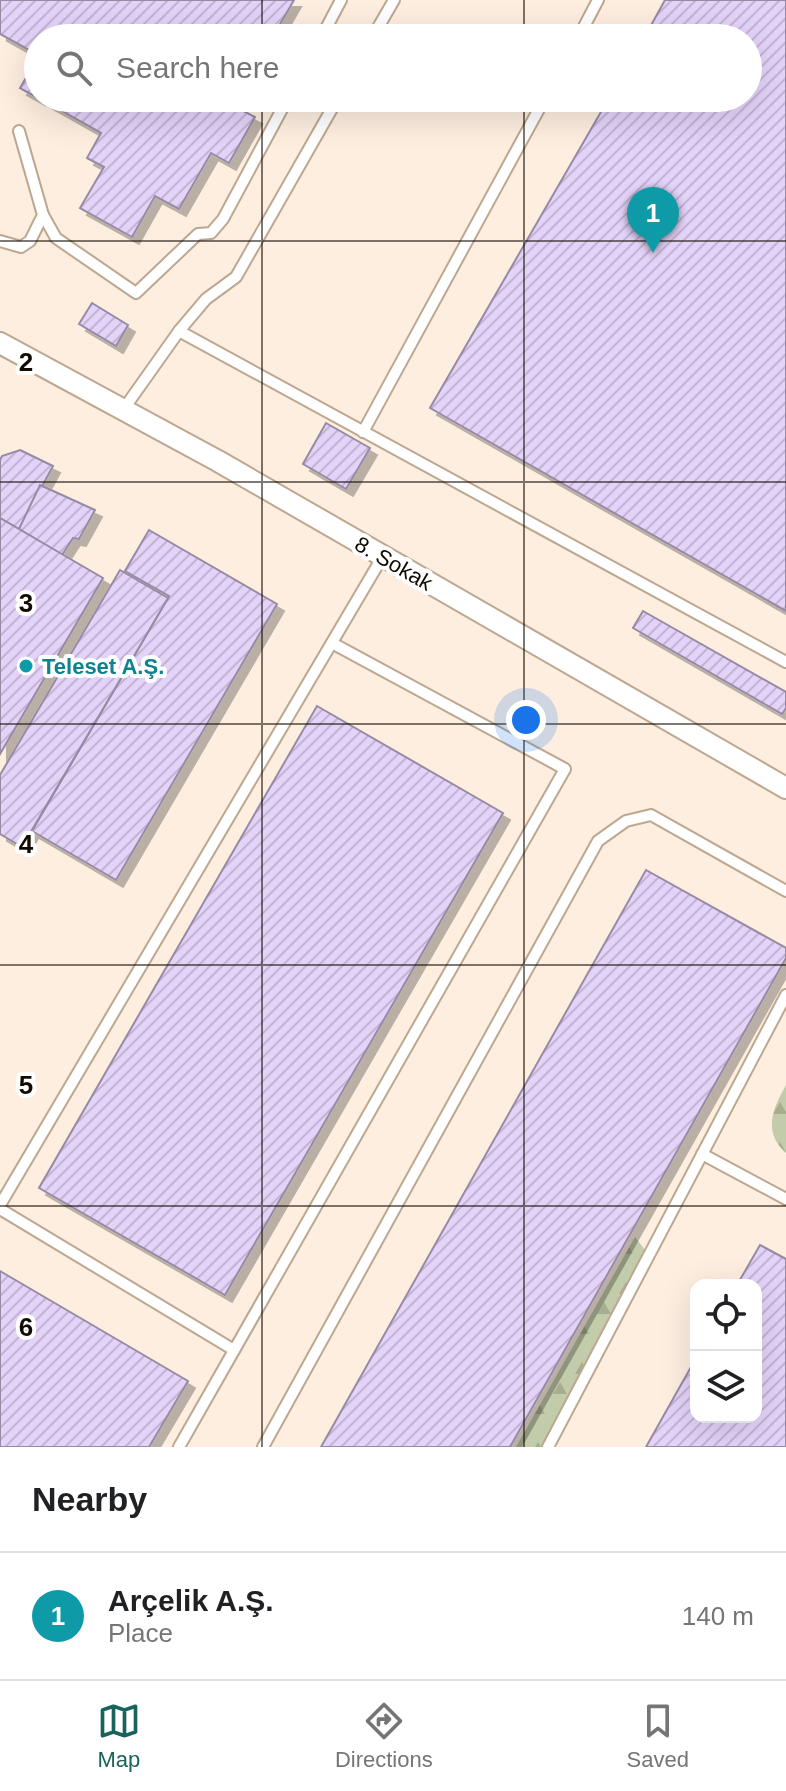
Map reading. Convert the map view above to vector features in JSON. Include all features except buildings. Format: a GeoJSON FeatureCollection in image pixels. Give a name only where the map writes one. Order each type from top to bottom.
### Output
{"type":"FeatureCollection","features":[{"type":"Feature","properties":{"kind":"street","name":"8. Sokak"},"geometry":{"type":"LineString","coordinates":[[0,343],[383,556],[786,788]]}},
{"type":"Feature","properties":{"kind":"lane"},"geometry":{"type":"LineString","coordinates":[[328,24],[341,0]]}},
{"type":"Feature","properties":{"kind":"lane"},"geometry":{"type":"LineString","coordinates":[[380,24],[394,0]]}},
{"type":"Feature","properties":{"kind":"lane"},"geometry":{"type":"LineString","coordinates":[[585,24],[598,0]]}},
{"type":"Feature","properties":{"kind":"lane"},"geometry":{"type":"LineString","coordinates":[[19,131],[43,215],[56,238],[136,293],[198,234],[211,233],[223,219],[280,112]]}},
{"type":"Feature","properties":{"kind":"lane"},"geometry":{"type":"LineString","coordinates":[[123,410],[179,331],[206,299],[236,277],[330,112]]}},
{"type":"Feature","properties":{"kind":"lane"},"geometry":{"type":"LineString","coordinates":[[363,432],[537,112]]}},
{"type":"Feature","properties":{"kind":"lane"},"geometry":{"type":"LineString","coordinates":[[0,241],[21,247],[30,241],[43,215]]}},
{"type":"Feature","properties":{"kind":"lane"},"geometry":{"type":"LineString","coordinates":[[179,331],[786,662]]}},
{"type":"Feature","properties":{"kind":"lane"},"geometry":{"type":"LineString","coordinates":[[234,1350],[0,1207],[383,556]]}},
{"type":"Feature","properties":{"kind":"lane"},"geometry":{"type":"LineString","coordinates":[[179,1447],[565,769],[332,643]]}},
{"type":"Feature","properties":{"kind":"lane"},"geometry":{"type":"LineString","coordinates":[[263,1447],[598,841],[626,821],[651,815],[786,891]]}},
{"type":"Feature","properties":{"kind":"lane"},"geometry":{"type":"LineString","coordinates":[[548,1447],[786,995]]}},
{"type":"Feature","properties":{"kind":"lane"},"geometry":{"type":"LineString","coordinates":[[702,1154],[786,1199]]}},
{"type":"Feature","properties":{"kind":"green space"},"geometry":{"type":"Polygon","coordinates":[[[786,1085],[786,1153],[774,1137],[772,1120],[786,1085]]]}},
{"type":"Feature","properties":{"kind":"green space"},"geometry":{"type":"Polygon","coordinates":[[[635,1237],[649,1255],[646,1275],[549,1447],[516,1447],[635,1237]]]}},
{"type":"Feature","properties":{"kind":"place","name":"Arçelik A.Ş."},"geometry":{"type":"Point","coordinates":[653,253]}},
{"type":"Feature","properties":{"kind":"place","name":"Teleset A.Ş."},"geometry":{"type":"Point","coordinates":[26,666]}}]}
